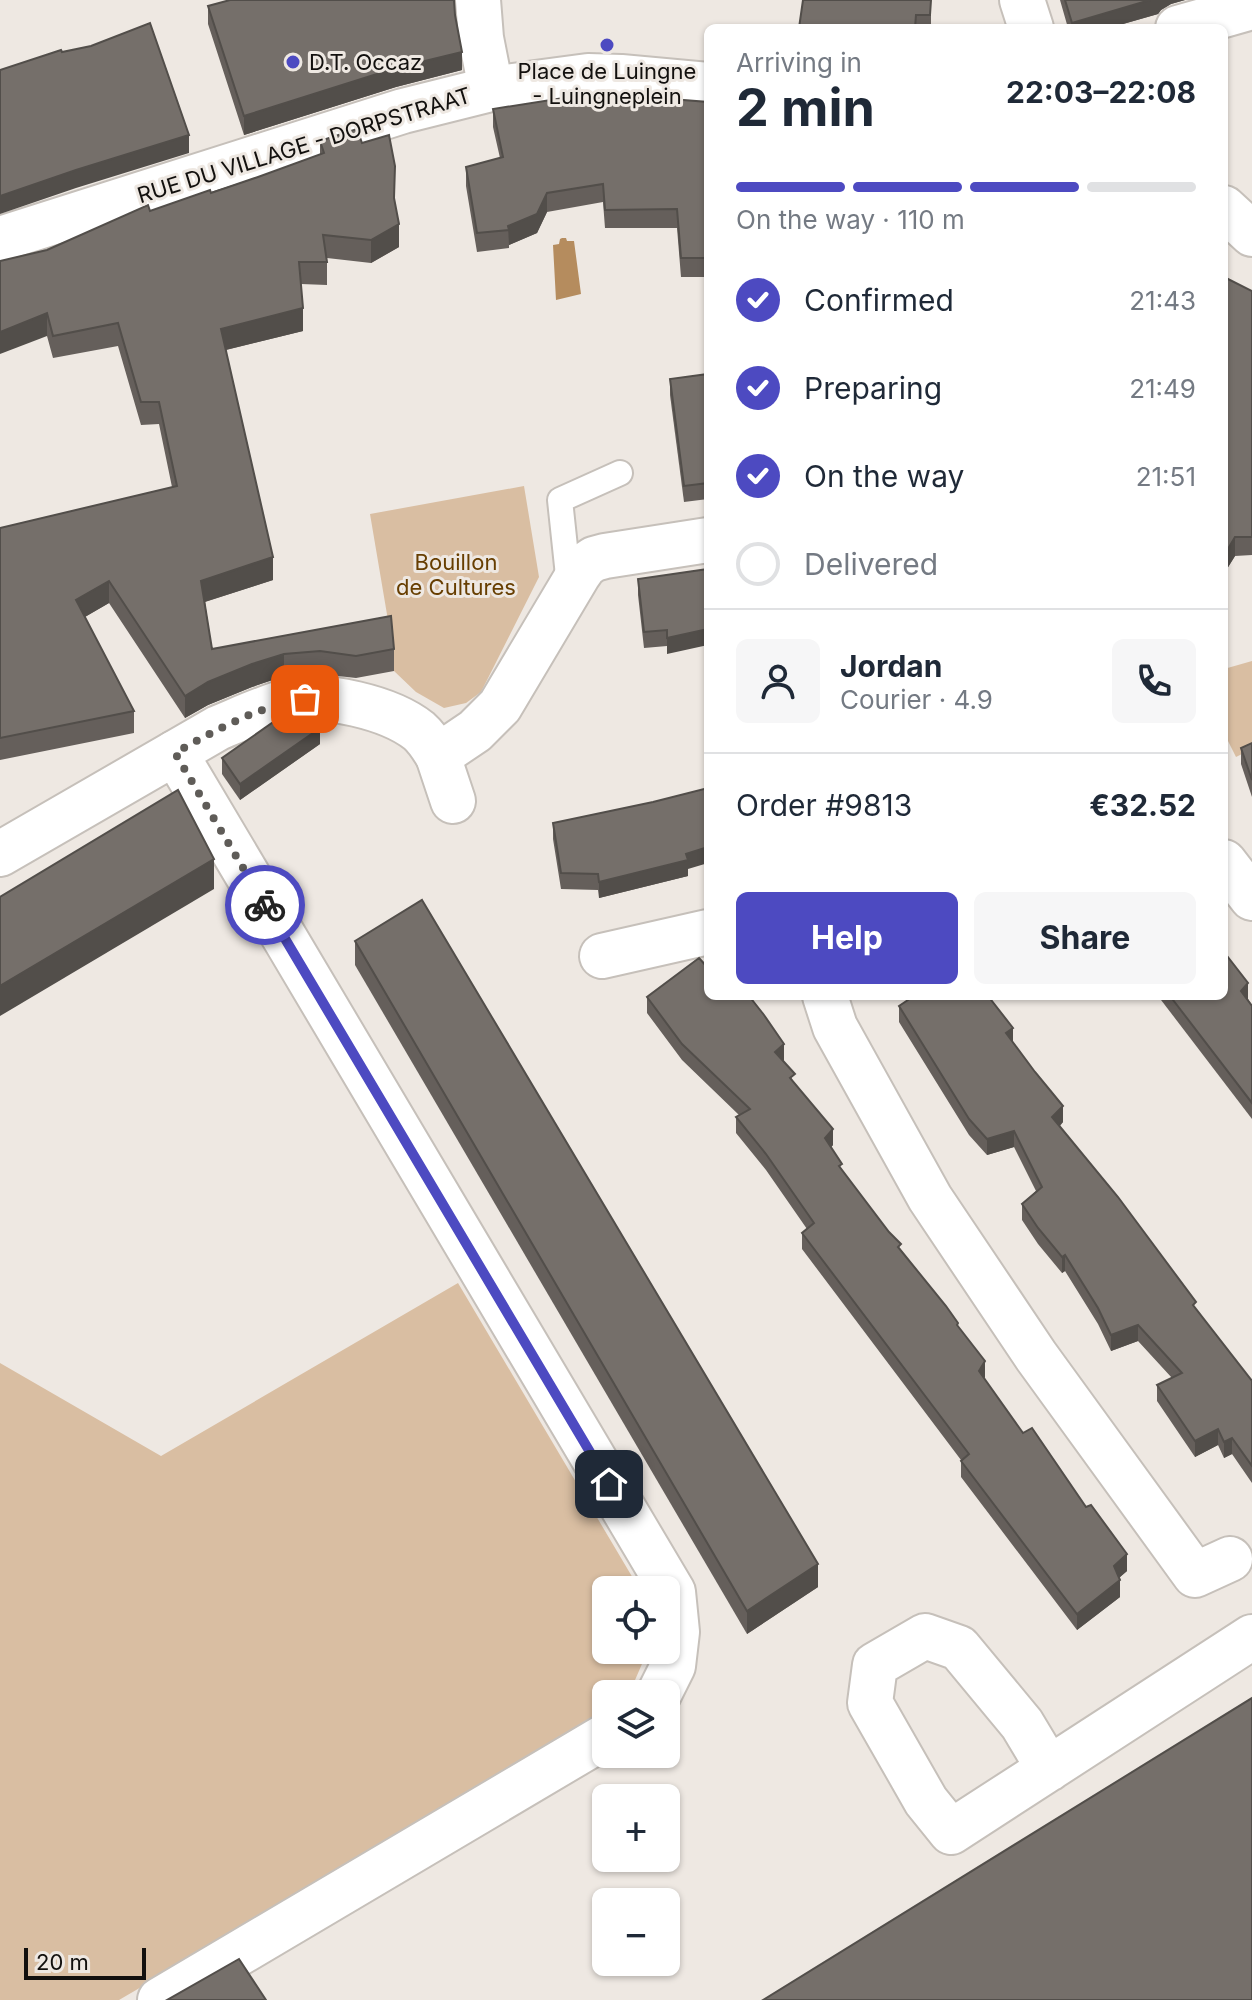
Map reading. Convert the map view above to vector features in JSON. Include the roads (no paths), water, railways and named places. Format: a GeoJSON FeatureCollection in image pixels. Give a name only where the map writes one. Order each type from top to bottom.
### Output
{"type":"FeatureCollection","features":[{"type":"Feature","properties":{"kind":"street"},"geometry":{"type":"LineString","coordinates":[[478,0],[481,38],[491,89]]}},
{"type":"Feature","properties":{"kind":"street"},"geometry":{"type":"LineString","coordinates":[[1022,0],[1030,24]]}},
{"type":"Feature","properties":{"kind":"street"},"geometry":{"type":"LineString","coordinates":[[1192,24],[1252,7]]}},
{"type":"Feature","properties":{"kind":"street","name":"RUE DU VILLAGE - DORPSTRAAT"},"geometry":{"type":"LineString","coordinates":[[0,239],[403,111],[491,89],[588,76],[704,85]]}},
{"type":"Feature","properties":{"kind":"street"},"geometry":{"type":"LineString","coordinates":[[1228,212],[1252,234]]}},
{"type":"Feature","properties":{"kind":"street"},"geometry":{"type":"LineString","coordinates":[[438,756],[475,731],[500,706],[585,565],[605,556],[704,541]]}},
{"type":"Feature","properties":{"kind":"street"},"geometry":{"type":"LineString","coordinates":[[0,854],[218,728],[289,701],[305,699],[365,707],[417,729],[428,739],[438,756],[453,801]]}},
{"type":"Feature","properties":{"kind":"street"},"geometry":{"type":"LineString","coordinates":[[175,753],[673,1592],[677,1632],[673,1666],[666,1680]]}},
{"type":"Feature","properties":{"kind":"street"},"geometry":{"type":"LineString","coordinates":[[1228,867],[1252,898]]}},
{"type":"Feature","properties":{"kind":"street"},"geometry":{"type":"LineString","coordinates":[[602,956],[704,933]]}},
{"type":"Feature","properties":{"kind":"street"},"geometry":{"type":"LineString","coordinates":[[826,1000],[835,1027],[930,1198],[1036,1356],[1195,1575],[1230,1559]]}},
{"type":"Feature","properties":{"kind":"street"},"geometry":{"type":"LineString","coordinates":[[1049,1769],[1252,1637]]}},
{"type":"Feature","properties":{"kind":"street"},"geometry":{"type":"LineString","coordinates":[[160,2000],[592,1744]]}},
{"type":"Feature","properties":{"kind":"lane"},"geometry":{"type":"LineString","coordinates":[[570,587],[560,500],[620,473]]}},
{"type":"Feature","properties":{"kind":"place","name":"Place de Luingne - Luingneplein"},"geometry":{"type":"Point","coordinates":[607,45]}},
{"type":"Feature","properties":{"kind":"place","name":"D.T. Occaz"},"geometry":{"type":"Point","coordinates":[293,62]}},
{"type":"Feature","properties":{"kind":"park label","name":"Bouillon de Cultures"},"geometry":{"type":"Point","coordinates":[456,574]}}]}
